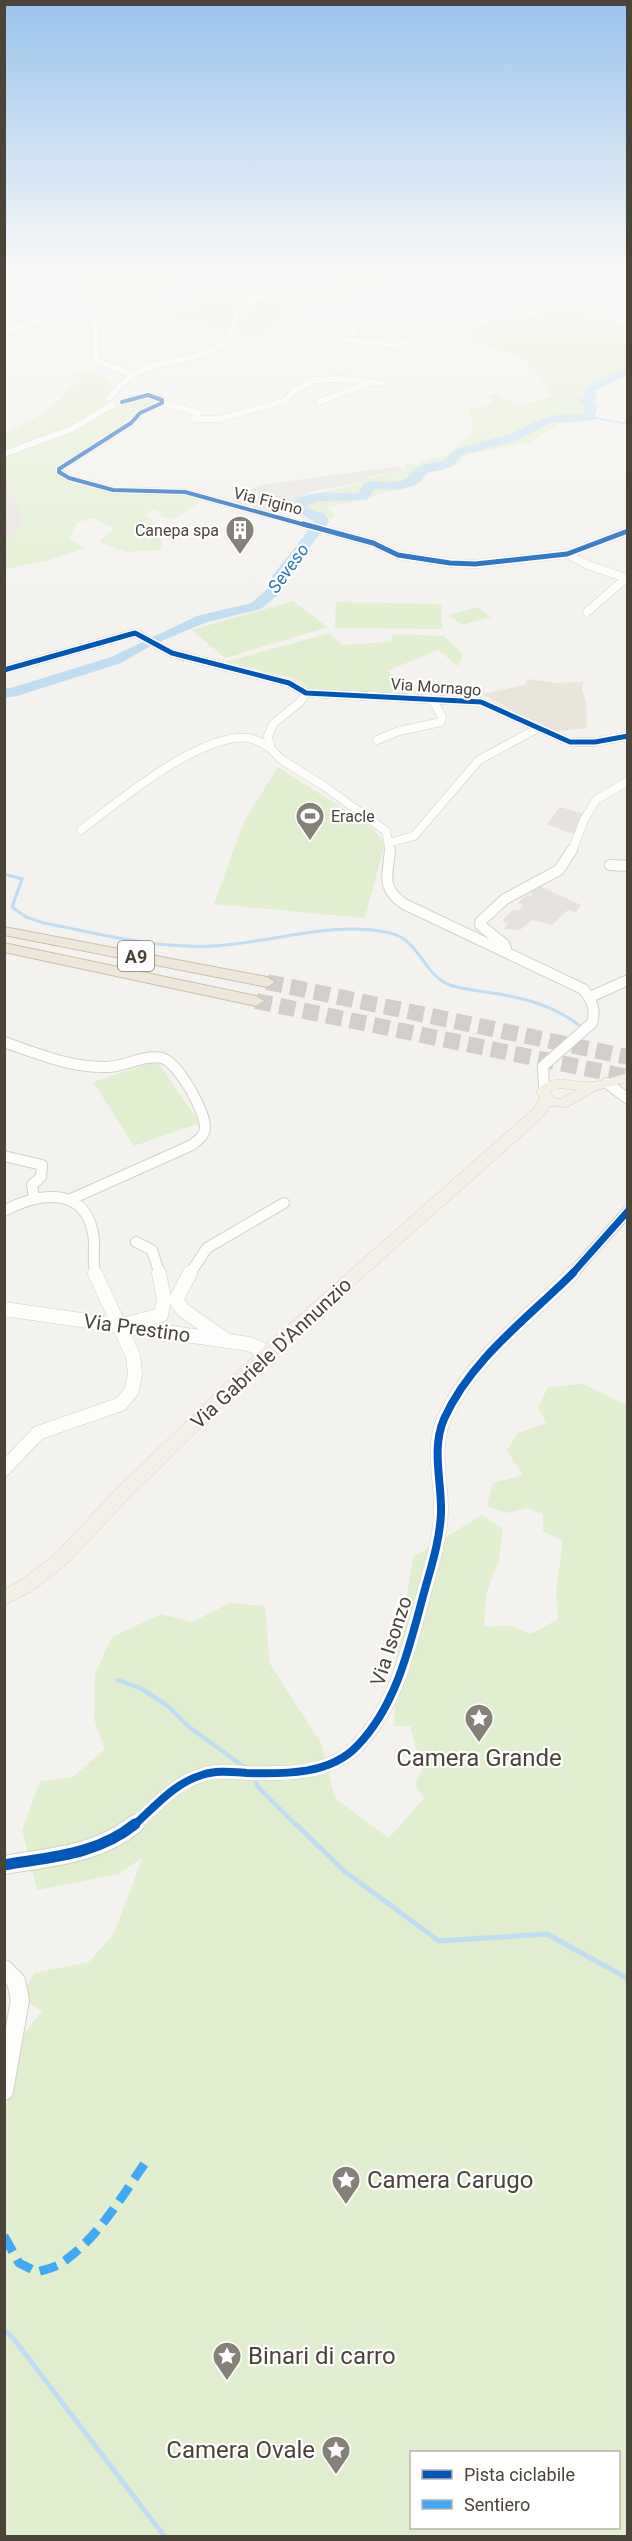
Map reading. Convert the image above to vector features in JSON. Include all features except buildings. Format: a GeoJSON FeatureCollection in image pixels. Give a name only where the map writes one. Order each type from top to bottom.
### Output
{"type":"FeatureCollection","features":[{"type":"Feature","properties":{"kind":"highway","name":"A9"},"geometry":{"type":"LineString","coordinates":[[4,931],[267,982]]}},
{"type":"Feature","properties":{"kind":"highway","name":"A9"},"geometry":{"type":"LineString","coordinates":[[4,947],[256,1001]]}},
{"type":"Feature","properties":{"kind":"main road"},"geometry":{"type":"LineString","coordinates":[[592,1087],[550,1084],[546,1095],[567,1103],[592,1087],[627,1077]]}},
{"type":"Feature","properties":{"kind":"main road"},"geometry":{"type":"LineString","coordinates":[[563,1084],[573,1090],[574,1097]]}},
{"type":"Feature","properties":{"kind":"main road","name":"Via Gabriele D'Annunzio"},"geometry":{"type":"LineString","coordinates":[[4,1598],[26,1586],[60,1560],[122,1494],[268,1353],[546,1095]]}},
{"type":"Feature","properties":{"kind":"street"},"geometry":{"type":"LineString","coordinates":[[4,454],[74,428],[100,411],[115,393]]}},
{"type":"Feature","properties":{"kind":"street"},"geometry":{"type":"LineString","coordinates":[[118,393],[121,399]]}},
{"type":"Feature","properties":{"kind":"street"},"geometry":{"type":"LineString","coordinates":[[109,402],[156,396],[161,398],[162,403],[199,413],[194,418],[196,419],[214,419],[285,401],[290,393]]}},
{"type":"Feature","properties":{"kind":"street"},"geometry":{"type":"LineString","coordinates":[[319,402],[343,393]]}},
{"type":"Feature","properties":{"kind":"street","name":"Via Figino"},"geometry":{"type":"LineString","coordinates":[[162,403],[140,413],[131,423],[76,457],[59,469],[59,472],[113,490],[185,492],[373,543],[398,555],[450,563],[488,563],[567,554],[627,531]]}},
{"type":"Feature","properties":{"kind":"street"},"geometry":{"type":"LineString","coordinates":[[4,460],[40,445],[38,442]]}},
{"type":"Feature","properties":{"kind":"street"},"geometry":{"type":"LineString","coordinates":[[567,554],[588,565],[626,578],[587,612]]}},
{"type":"Feature","properties":{"kind":"street"},"geometry":{"type":"LineString","coordinates":[[4,670],[135,633],[172,653],[289,683],[306,693],[300,702],[273,724],[268,736],[271,749]]}},
{"type":"Feature","properties":{"kind":"street","name":"Via Mornago"},"geometry":{"type":"LineString","coordinates":[[306,693],[481,702],[562,740],[579,744],[627,736]]}},
{"type":"Feature","properties":{"kind":"street"},"geometry":{"type":"LineString","coordinates":[[377,740],[399,731],[441,722],[442,717],[432,699]]}},
{"type":"Feature","properties":{"kind":"street"},"geometry":{"type":"LineString","coordinates":[[392,842],[414,836],[479,760],[538,728]]}},
{"type":"Feature","properties":{"kind":"street"},"geometry":{"type":"LineString","coordinates":[[81,830],[139,787],[208,746],[232,738],[256,739],[282,760],[324,786],[386,831],[392,842],[387,882],[390,894],[396,900],[583,989],[590,997],[595,1014],[592,1023],[543,1066],[546,1095]]}},
{"type":"Feature","properties":{"kind":"street"},"geometry":{"type":"LineString","coordinates":[[504,951],[505,944],[483,929],[480,925],[481,921],[505,899],[559,870],[570,856],[584,820],[596,800],[627,781]]}},
{"type":"Feature","properties":{"kind":"street"},"geometry":{"type":"LineString","coordinates":[[610,865],[627,866]]}},
{"type":"Feature","properties":{"kind":"street"},"geometry":{"type":"LineString","coordinates":[[590,997],[627,980]]}},
{"type":"Feature","properties":{"kind":"street"},"geometry":{"type":"LineString","coordinates":[[4,1042],[74,1066],[112,1067],[146,1058],[160,1058],[169,1061],[179,1069],[205,1125],[203,1135],[192,1145],[69,1200]]}},
{"type":"Feature","properties":{"kind":"street"},"geometry":{"type":"LineString","coordinates":[[607,1083],[627,1099]]}},
{"type":"Feature","properties":{"kind":"street"},"geometry":{"type":"LineString","coordinates":[[4,1156],[42,1166],[41,1177],[32,1185],[34,1197]]}},
{"type":"Feature","properties":{"kind":"street"},"geometry":{"type":"LineString","coordinates":[[4,1211],[34,1197],[58,1196],[69,1200],[90,1220],[93,1234],[94,1269],[122,1325],[136,1381],[129,1398],[112,1409],[78,1418],[38,1433],[4,1469]]}},
{"type":"Feature","properties":{"kind":"street"},"geometry":{"type":"LineString","coordinates":[[229,1342],[183,1310],[176,1300],[187,1277],[207,1248],[284,1203]]}},
{"type":"Feature","properties":{"kind":"street","name":"Via Isonzo"},"geometry":{"type":"LineString","coordinates":[[4,1865],[69,1853],[107,1842],[136,1822],[172,1791],[199,1775],[215,1772],[253,1773],[310,1769],[339,1760],[352,1750],[367,1734],[390,1698],[408,1654],[441,1523],[438,1468],[442,1423],[456,1396],[488,1354],[570,1276],[627,1210]]}},
{"type":"Feature","properties":{"kind":"street"},"geometry":{"type":"LineString","coordinates":[[122,1325],[161,1315],[164,1306],[152,1250],[136,1242]]}},
{"type":"Feature","properties":{"kind":"street","name":"Via Prestino"},"geometry":{"type":"LineString","coordinates":[[4,1310],[249,1344],[268,1353]]}},
{"type":"Feature","properties":{"kind":"street"},"geometry":{"type":"LineString","coordinates":[[4,1969],[16,1981],[20,2000],[4,2091]]}},
{"type":"Feature","properties":{"kind":"shaded area"},"geometry":{"type":"Polygon","coordinates":[[[400,466],[404,471],[370,476],[366,480],[350,485],[311,491],[277,514],[228,501],[260,485],[400,466]]]}},
{"type":"Feature","properties":{"kind":"shaded area"},"geometry":{"type":"Polygon","coordinates":[[[4,472],[24,520],[11,538],[5,540],[4,472]]]}},
{"type":"Feature","properties":{"kind":"shaded area"},"geometry":{"type":"Polygon","coordinates":[[[527,679],[554,683],[583,682],[587,728],[553,732],[482,694],[525,685],[527,679]]]}},
{"type":"Feature","properties":{"kind":"shaded area"},"geometry":{"type":"Polygon","coordinates":[[[560,807],[588,815],[578,836],[547,824],[560,807]]]}},
{"type":"Feature","properties":{"kind":"shaded area"},"geometry":{"type":"Polygon","coordinates":[[[533,883],[581,905],[576,912],[568,910],[552,925],[532,920],[520,930],[504,929],[508,923],[502,921],[513,910],[520,910],[523,905],[517,903],[527,895],[531,896],[532,892],[522,890],[533,883]]]}},
{"type":"Feature","properties":{"kind":"green space"},"geometry":{"type":"Polygon","coordinates":[[[65,393],[111,393],[108,409],[147,397],[159,400],[158,403],[125,421],[54,469],[74,481],[111,492],[170,492],[191,497],[199,502],[173,520],[162,517],[156,510],[146,515],[161,529],[162,550],[126,552],[99,542],[114,528],[92,518],[76,523],[70,539],[86,548],[46,561],[5,569],[5,540],[11,538],[24,520],[6,478],[5,434],[40,415],[60,400],[65,393]]]}},
{"type":"Feature","properties":{"kind":"green space"},"geometry":{"type":"Polygon","coordinates":[[[500,393],[501,398],[520,405],[551,397],[548,393],[592,393],[598,406],[591,420],[559,424],[531,442],[466,455],[456,465],[441,471],[428,471],[423,481],[413,486],[328,507],[335,515],[330,520],[318,519],[294,511],[292,508],[305,496],[355,485],[373,477],[406,471],[403,465],[420,465],[422,464],[420,461],[445,456],[472,434],[472,419],[468,409],[485,406],[493,401],[487,396],[500,393]]]}},
{"type":"Feature","properties":{"kind":"green space"},"geometry":{"type":"Polygon","coordinates":[[[293,601],[328,627],[225,658],[192,630],[293,601]]]}},
{"type":"Feature","properties":{"kind":"green space"},"geometry":{"type":"Polygon","coordinates":[[[336,602],[441,604],[442,629],[335,628],[336,602]]]}},
{"type":"Feature","properties":{"kind":"green space"},"geometry":{"type":"Polygon","coordinates":[[[478,607],[491,617],[462,625],[449,615],[478,607]]]}},
{"type":"Feature","properties":{"kind":"green space"},"geometry":{"type":"Polygon","coordinates":[[[330,633],[342,645],[391,642],[393,634],[444,636],[463,654],[458,666],[438,650],[387,671],[422,694],[313,690],[293,678],[225,662],[330,633]]]}},
{"type":"Feature","properties":{"kind":"green space","name":"Eracle"},"geometry":{"type":"Polygon","coordinates":[[[278,767],[370,826],[382,839],[384,846],[365,918],[214,904],[244,821],[278,767]]]}},
{"type":"Feature","properties":{"kind":"green space"},"geometry":{"type":"Polygon","coordinates":[[[157,1061],[200,1123],[134,1146],[93,1082],[157,1061]]]}},
{"type":"Feature","properties":{"kind":"green space"},"geometry":{"type":"Polygon","coordinates":[[[583,1384],[627,1405],[627,2536],[5,2536],[5,2114],[19,2040],[42,2011],[21,1998],[34,1973],[89,1962],[113,1935],[143,1857],[119,1874],[37,1890],[22,1830],[40,1781],[73,1777],[105,1749],[94,1719],[95,1674],[112,1637],[161,1614],[192,1622],[230,1603],[265,1606],[270,1664],[321,1743],[335,1798],[389,1838],[424,1798],[415,1785],[422,1770],[410,1726],[394,1726],[397,1659],[413,1557],[482,1515],[503,1529],[499,1560],[486,1594],[484,1627],[508,1625],[531,1634],[558,1619],[556,1591],[563,1541],[543,1531],[543,1514],[527,1508],[507,1513],[487,1506],[493,1483],[523,1475],[507,1451],[518,1433],[547,1423],[538,1408],[548,1387],[583,1384]]]}},
{"type":"Feature","properties":{"kind":"waterway","name":"Seveso"},"geometry":{"type":"LineString","coordinates":[[155,640],[202,619],[256,606],[274,591],[278,578],[322,522],[320,517],[301,510],[299,504],[305,500],[320,497],[362,497],[370,485],[399,486],[413,481],[422,470],[447,464],[451,457],[466,449],[506,440],[547,420],[590,417],[591,407],[585,402],[591,396],[590,393]]}},
{"type":"Feature","properties":{"kind":"waterway"},"geometry":{"type":"LineString","coordinates":[[590,417],[628,424]]}},
{"type":"Feature","properties":{"kind":"waterway","name":"Seveso"},"geometry":{"type":"LineString","coordinates":[[4,693],[12,693],[116,660],[147,644]]}},
{"type":"Feature","properties":{"kind":"waterway"},"geometry":{"type":"LineString","coordinates":[[4,874],[22,879],[12,907],[26,917],[44,923],[129,940],[171,945],[214,946],[346,929],[390,933],[408,942],[434,974],[450,985],[535,1002],[579,1025]]}},
{"type":"Feature","properties":{"kind":"waterway"},"geometry":{"type":"LineString","coordinates":[[118,1680],[140,1688],[168,1706],[189,1727],[247,1769]]}},
{"type":"Feature","properties":{"kind":"waterway"},"geometry":{"type":"LineString","coordinates":[[254,1776],[258,1787],[297,1826]]}},
{"type":"Feature","properties":{"kind":"waterway"},"geometry":{"type":"LineString","coordinates":[[296,1824],[344,1871],[439,1941],[547,1934],[625,1977],[628,1981]]}},
{"type":"Feature","properties":{"kind":"waterway"},"geometry":{"type":"LineString","coordinates":[[4,2330],[13,2338],[164,2536]]}},
{"type":"Feature","properties":{"kind":"tunnel"},"geometry":{"type":"LineString","coordinates":[[267,982],[628,1057]]}},
{"type":"Feature","properties":{"kind":"tunnel"},"geometry":{"type":"LineString","coordinates":[[256,1001],[628,1077]]}},
{"type":"Feature","properties":{"kind":"marked path"},"geometry":{"type":"LineString","coordinates":[[4,2236],[19,2263],[37,2272],[58,2266],[79,2249],[100,2226],[147,2160]]}},
{"type":"Feature","properties":{"kind":"cycle path"},"geometry":{"type":"LineString","coordinates":[[122,402],[148,395],[162,400],[162,403],[140,413],[131,423],[59,469],[59,472],[69,478],[113,490],[185,492],[373,543],[398,555],[450,563],[475,564],[567,554],[628,531]]}},
{"type":"Feature","properties":{"kind":"cycle path"},"geometry":{"type":"LineString","coordinates":[[4,670],[135,633],[172,653],[289,683],[306,693],[481,702],[570,742],[595,742],[628,736]]}},
{"type":"Feature","properties":{"kind":"cycle path"},"geometry":{"type":"LineString","coordinates":[[4,1865],[77,1853],[104,1844],[127,1830],[176,1788],[198,1776],[218,1772],[297,1772],[329,1765],[356,1748],[372,1730],[396,1684],[432,1565],[440,1525],[441,1499],[437,1458],[440,1431],[444,1419],[455,1398],[483,1361],[575,1271],[628,1211]]}},
{"type":"Feature","properties":{"kind":"place","name":"Canepa spa"},"geometry":{"type":"Point","coordinates":[240,556]}},
{"type":"Feature","properties":{"kind":"place","name":"Eracle"},"geometry":{"type":"Point","coordinates":[310,842]}},
{"type":"Feature","properties":{"kind":"place","name":"Camera Grande"},"geometry":{"type":"Point","coordinates":[479,1744]}},
{"type":"Feature","properties":{"kind":"place","name":"Camera Carugo"},"geometry":{"type":"Point","coordinates":[346,2206]}},
{"type":"Feature","properties":{"kind":"place","name":"Binari di carro"},"geometry":{"type":"Point","coordinates":[227,2382]}},
{"type":"Feature","properties":{"kind":"place","name":"Camera Ovale"},"geometry":{"type":"Point","coordinates":[336,2476]}}]}
